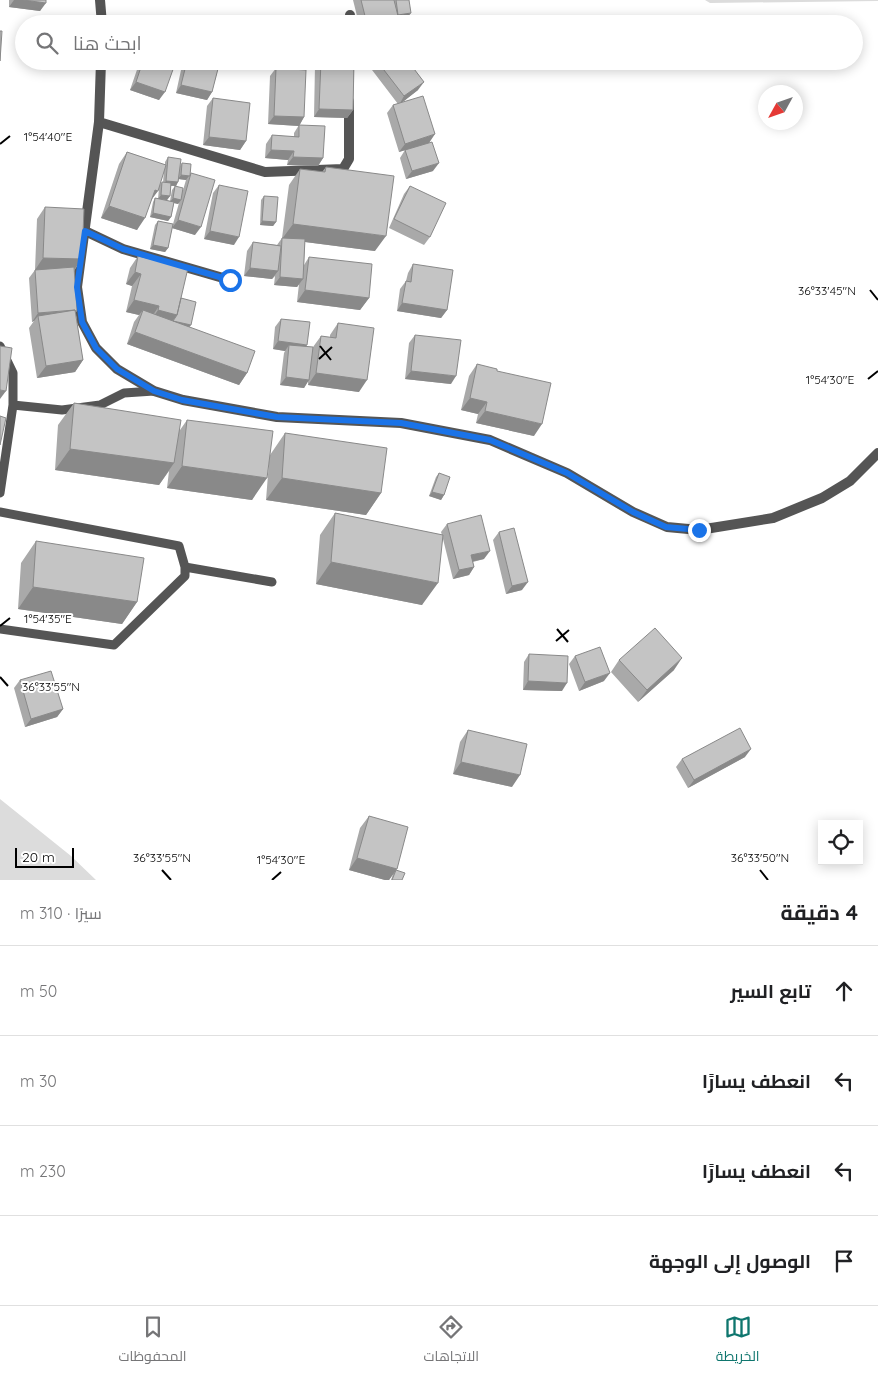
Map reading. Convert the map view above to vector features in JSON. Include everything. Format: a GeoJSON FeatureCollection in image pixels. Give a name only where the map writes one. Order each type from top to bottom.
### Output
{"type":"FeatureCollection","features":[{"type":"Feature","properties":{"kind":"street"},"geometry":{"type":"LineString","coordinates":[[100,0],[101,15]]}},
{"type":"Feature","properties":{"kind":"street"},"geometry":{"type":"LineString","coordinates":[[101,70],[98,122],[77,287],[82,322],[96,348],[117,369],[154,391],[182,400],[277,417],[401,423],[490,440],[567,473],[633,512],[666,527],[699,530],[772,518],[822,498],[850,481],[878,453]]}},
{"type":"Feature","properties":{"kind":"street"},"geometry":{"type":"LineString","coordinates":[[98,122],[265,172],[343,169],[349,159],[349,91]]}},
{"type":"Feature","properties":{"kind":"street"},"geometry":{"type":"LineString","coordinates":[[85,231],[123,249],[230,280]]}},
{"type":"Feature","properties":{"kind":"lane"},"geometry":{"type":"LineString","coordinates":[[0,346],[13,373],[13,405],[0,493]]}},
{"type":"Feature","properties":{"kind":"lane"},"geometry":{"type":"LineString","coordinates":[[13,405],[62,410],[100,405],[124,393],[154,391]]}},
{"type":"Feature","properties":{"kind":"lane"},"geometry":{"type":"LineString","coordinates":[[0,512],[179,546],[185,567],[185,576],[114,645],[0,629]]}},
{"type":"Feature","properties":{"kind":"lane"},"geometry":{"type":"LineString","coordinates":[[185,567],[272,582]]}},
{"type":"Feature","properties":{"kind":"shaded area"},"geometry":{"type":"Polygon","coordinates":[[[705,0],[878,0],[878,1],[710,3],[705,0]]]}},
{"type":"Feature","properties":{"kind":"shaded area"},"geometry":{"type":"Polygon","coordinates":[[[0,799],[71,856],[96,880],[0,880],[0,799]]]}},
{"type":"Feature","properties":{"kind":"building"},"geometry":{"type":"Polygon","coordinates":[[[23,0],[46,0],[46,3],[23,0]]]}},
{"type":"Feature","properties":{"kind":"building"},"geometry":{"type":"Polygon","coordinates":[[[361,0],[394,0],[398,15],[365,15],[361,0]]]}},
{"type":"Feature","properties":{"kind":"building"},"geometry":{"type":"Polygon","coordinates":[[[396,0],[409,0],[411,13],[398,15],[396,0]]]}},
{"type":"Feature","properties":{"kind":"building"},"geometry":{"type":"Polygon","coordinates":[[[0,31],[2,31],[0,61],[0,31]]]}},
{"type":"Feature","properties":{"kind":"building"},"geometry":{"type":"Polygon","coordinates":[[[140,70],[173,70],[165,92],[136,82],[140,70]]]}},
{"type":"Feature","properties":{"kind":"building"},"geometry":{"type":"Polygon","coordinates":[[[185,70],[218,70],[212,92],[181,85],[185,70]]]}},
{"type":"Feature","properties":{"kind":"building"},"geometry":{"type":"Polygon","coordinates":[[[276,70],[306,70],[304,117],[274,116],[276,70]]]}},
{"type":"Feature","properties":{"kind":"building"},"geometry":{"type":"Polygon","coordinates":[[[321,70],[354,70],[353,110],[319,109],[321,70]]]}},
{"type":"Feature","properties":{"kind":"building"},"geometry":{"type":"Polygon","coordinates":[[[384,70],[415,70],[424,82],[404,96],[384,70]]]}},
{"type":"Feature","properties":{"kind":"building"},"geometry":{"type":"Polygon","coordinates":[[[423,96],[435,134],[405,144],[393,105],[423,96]]]}},
{"type":"Feature","properties":{"kind":"building"},"geometry":{"type":"Polygon","coordinates":[[[213,98],[250,103],[246,141],[209,137],[213,98]]]}},
{"type":"Feature","properties":{"kind":"building"},"geometry":{"type":"Polygon","coordinates":[[[299,125],[325,126],[323,158],[293,157],[294,151],[271,150],[272,135],[299,137],[299,125]]]}},
{"type":"Feature","properties":{"kind":"building"},"geometry":{"type":"Polygon","coordinates":[[[432,142],[439,163],[412,171],[405,150],[432,142]]]}},
{"type":"Feature","properties":{"kind":"building"},"geometry":{"type":"Polygon","coordinates":[[[127,152],[166,165],[158,191],[155,190],[145,218],[109,206],[127,152]]]}},
{"type":"Feature","properties":{"kind":"building"},"geometry":{"type":"Polygon","coordinates":[[[168,157],[181,159],[178,182],[166,181],[168,157]]]}},
{"type":"Feature","properties":{"kind":"building"},"geometry":{"type":"Polygon","coordinates":[[[182,163],[191,164],[190,176],[181,175],[182,163]]]}},
{"type":"Feature","properties":{"kind":"building"},"geometry":{"type":"Polygon","coordinates":[[[326,167],[394,176],[386,236],[293,224],[300,169],[325,172],[326,167]]]}},
{"type":"Feature","properties":{"kind":"building"},"geometry":{"type":"Polygon","coordinates":[[[191,173],[215,180],[201,227],[178,220],[191,173]]]}},
{"type":"Feature","properties":{"kind":"building"},"geometry":{"type":"Polygon","coordinates":[[[162,182],[171,183],[170,196],[161,195],[162,182]]]}},
{"type":"Feature","properties":{"kind":"building"},"geometry":{"type":"Polygon","coordinates":[[[219,185],[248,191],[239,237],[210,231],[219,185]]]}},
{"type":"Feature","properties":{"kind":"building"},"geometry":{"type":"Polygon","coordinates":[[[175,186],[183,188],[181,200],[173,198],[175,186]]]}},
{"type":"Feature","properties":{"kind":"building"},"geometry":{"type":"Polygon","coordinates":[[[410,186],[446,203],[430,237],[394,219],[410,186]]]}},
{"type":"Feature","properties":{"kind":"building"},"geometry":{"type":"Polygon","coordinates":[[[264,196],[278,197],[276,222],[262,221],[264,196]]]}},
{"type":"Feature","properties":{"kind":"building"},"geometry":{"type":"Polygon","coordinates":[[[155,198],[174,202],[171,217],[153,213],[155,198]]]}},
{"type":"Feature","properties":{"kind":"building"},"geometry":{"type":"Polygon","coordinates":[[[45,207],[84,209],[82,259],[43,258],[45,207]]]}},
{"type":"Feature","properties":{"kind":"building"},"geometry":{"type":"Polygon","coordinates":[[[158,221],[173,224],[168,248],[153,245],[158,221]]]}},
{"type":"Feature","properties":{"kind":"building"},"geometry":{"type":"Polygon","coordinates":[[[282,238],[305,239],[303,279],[280,277],[282,238]]]}},
{"type":"Feature","properties":{"kind":"building"},"geometry":{"type":"Polygon","coordinates":[[[253,242],[281,246],[278,271],[250,268],[253,242]]]}},
{"type":"Feature","properties":{"kind":"building"},"geometry":{"type":"Polygon","coordinates":[[[138,256],[188,268],[177,315],[158,310],[159,306],[134,300],[141,274],[135,272],[138,256]]]}},
{"type":"Feature","properties":{"kind":"building"},"geometry":{"type":"Polygon","coordinates":[[[309,257],[372,264],[369,298],[305,290],[309,257]]]}},
{"type":"Feature","properties":{"kind":"building"},"geometry":{"type":"Polygon","coordinates":[[[413,264],[453,270],[447,310],[402,303],[406,281],[411,282],[413,264]]]}},
{"type":"Feature","properties":{"kind":"building"},"geometry":{"type":"Polygon","coordinates":[[[74,267],[77,311],[38,313],[35,270],[74,267]]]}},
{"type":"Feature","properties":{"kind":"building"},"geometry":{"type":"Polygon","coordinates":[[[181,298],[196,302],[191,325],[173,321],[177,315],[181,298]]]}},
{"type":"Feature","properties":{"kind":"building"},"geometry":{"type":"Polygon","coordinates":[[[75,310],[83,360],[46,366],[38,316],[75,310]]]}},
{"type":"Feature","properties":{"kind":"building"},"geometry":{"type":"Polygon","coordinates":[[[143,310],[255,351],[247,373],[135,332],[143,310]]]}},
{"type":"Feature","properties":{"kind":"building"},"geometry":{"type":"Polygon","coordinates":[[[281,319],[310,322],[307,345],[278,341],[281,319]]]}},
{"type":"Feature","properties":{"kind":"building"},"geometry":{"type":"Polygon","coordinates":[[[338,323],[374,328],[367,380],[316,373],[321,336],[336,338],[338,323]]]}},
{"type":"Feature","properties":{"kind":"building"},"geometry":{"type":"Polygon","coordinates":[[[415,335],[461,340],[456,376],[411,371],[415,335]]]}},
{"type":"Feature","properties":{"kind":"building"},"geometry":{"type":"Polygon","coordinates":[[[289,345],[313,347],[309,380],[286,377],[289,345]]]}},
{"type":"Feature","properties":{"kind":"building"},"geometry":{"type":"Polygon","coordinates":[[[0,346],[12,348],[6,391],[0,390],[0,346]]]}},
{"type":"Feature","properties":{"kind":"building"},"geometry":{"type":"Polygon","coordinates":[[[477,364],[497,369],[497,371],[551,383],[542,424],[485,411],[487,402],[470,398],[477,364]]]}},
{"type":"Feature","properties":{"kind":"building"},"geometry":{"type":"Polygon","coordinates":[[[74,403],[181,420],[174,463],[70,449],[74,403]]]}},
{"type":"Feature","properties":{"kind":"building"},"geometry":{"type":"Polygon","coordinates":[[[0,416],[6,418],[0,445],[0,416]]]}},
{"type":"Feature","properties":{"kind":"building"},"geometry":{"type":"Polygon","coordinates":[[[187,420],[273,431],[267,478],[182,466],[187,420]]]}},
{"type":"Feature","properties":{"kind":"building"},"geometry":{"type":"Polygon","coordinates":[[[285,433],[387,448],[381,493],[282,478],[285,433]]]}},
{"type":"Feature","properties":{"kind":"building"},"geometry":{"type":"Polygon","coordinates":[[[439,473],[450,477],[444,495],[432,492],[439,473]]]}},
{"type":"Feature","properties":{"kind":"building"},"geometry":{"type":"Polygon","coordinates":[[[335,513],[443,535],[438,583],[331,562],[335,513]]]}},
{"type":"Feature","properties":{"kind":"building"},"geometry":{"type":"Polygon","coordinates":[[[481,515],[490,551],[471,555],[474,567],[459,570],[447,524],[481,515]]]}},
{"type":"Feature","properties":{"kind":"building"},"geometry":{"type":"Polygon","coordinates":[[[514,528],[528,582],[512,586],[499,532],[514,528]]]}},
{"type":"Feature","properties":{"kind":"building"},"geometry":{"type":"Polygon","coordinates":[[[36,541],[144,558],[137,602],[33,587],[36,541]]]}},
{"type":"Feature","properties":{"kind":"building"},"geometry":{"type":"Polygon","coordinates":[[[655,628],[682,658],[647,690],[619,660],[655,628]]]}},
{"type":"Feature","properties":{"kind":"building"},"geometry":{"type":"Polygon","coordinates":[[[600,647],[610,673],[585,682],[575,656],[600,647]]]}},
{"type":"Feature","properties":{"kind":"building"},"geometry":{"type":"Polygon","coordinates":[[[529,654],[568,656],[567,683],[528,681],[529,654]]]}},
{"type":"Feature","properties":{"kind":"building"},"geometry":{"type":"Polygon","coordinates":[[[51,671],[63,709],[31,719],[20,680],[51,671]]]}},
{"type":"Feature","properties":{"kind":"building"},"geometry":{"type":"Polygon","coordinates":[[[740,728],[751,749],[694,780],[682,759],[740,728]]]}},
{"type":"Feature","properties":{"kind":"building"},"geometry":{"type":"Polygon","coordinates":[[[468,730],[527,744],[520,775],[461,762],[468,730]]]}},
{"type":"Feature","properties":{"kind":"building"},"geometry":{"type":"Polygon","coordinates":[[[369,816],[408,827],[397,869],[357,858],[369,816]]]}},
{"type":"Feature","properties":{"kind":"building"},"geometry":{"type":"Polygon","coordinates":[[[396,870],[405,873],[402,880],[392,880],[396,870]]]}},
{"type":"Feature","properties":{"kind":"route"},"geometry":{"type":"LineString","coordinates":[[230,280],[123,249],[85,231],[77,287],[82,322],[96,348],[117,369],[154,391],[182,400],[277,417],[401,423],[490,440],[567,473],[633,512],[666,527],[699,530]]}}]}
